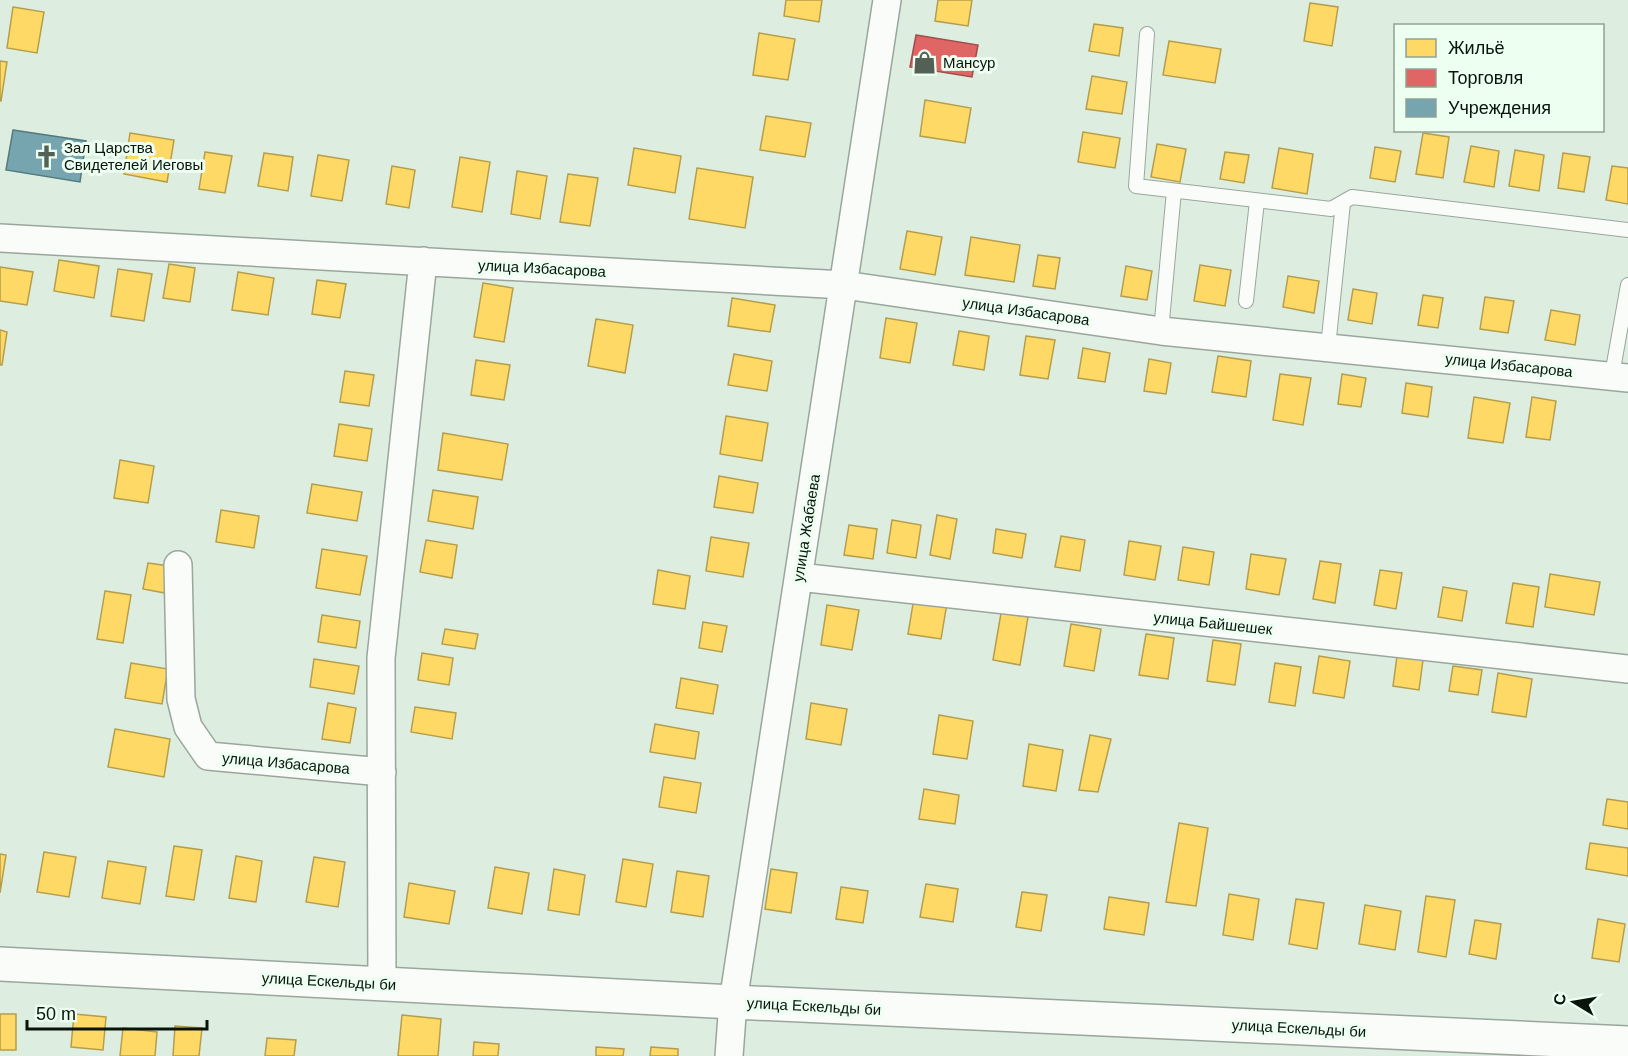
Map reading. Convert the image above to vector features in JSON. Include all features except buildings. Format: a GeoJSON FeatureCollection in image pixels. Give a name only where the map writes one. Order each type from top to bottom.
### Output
{"type":"FeatureCollection","features":[{"type":"Feature","properties":{"kind":"street","name":"улица Жабаева"},"geometry":{"type":"LineString","coordinates":[[729,1056],[733,1002],[887,0]]}},
{"type":"Feature","properties":{"kind":"street","name":"улица Избасарова"},"geometry":{"type":"LineString","coordinates":[[0,238],[844,285],[1161,330],[1620,376]]}},
{"type":"Feature","properties":{"kind":"street"},"geometry":{"type":"LineString","coordinates":[[382,984],[381,658],[423,261]]}},
{"type":"Feature","properties":{"kind":"street","name":"улица Избасарова"},"geometry":{"type":"LineString","coordinates":[[178,565],[180,699],[188,727],[208,756],[382,772]]}},
{"type":"Feature","properties":{"kind":"street","name":"улица Байшешек"},"geometry":{"type":"LineString","coordinates":[[799,577],[1628,669]]}},
{"type":"Feature","properties":{"kind":"street","name":"улица Ескельды би"},"geometry":{"type":"LineString","coordinates":[[0,964],[733,1002],[1628,1043]]}},
{"type":"Feature","properties":{"kind":"lane"},"geometry":{"type":"LineString","coordinates":[[1148,34],[1136,186],[1331,209],[1352,197],[1628,230]]}},
{"type":"Feature","properties":{"kind":"lane"},"geometry":{"type":"LineString","coordinates":[[1161,330],[1174,191]]}},
{"type":"Feature","properties":{"kind":"lane"},"geometry":{"type":"LineString","coordinates":[[1246,301],[1257,201]]}},
{"type":"Feature","properties":{"kind":"lane"},"geometry":{"type":"LineString","coordinates":[[1328,347],[1343,202]]}},
{"type":"Feature","properties":{"kind":"lane"},"geometry":{"type":"LineString","coordinates":[[1620,376],[1628,285]]}},
{"type":"Feature","properties":{"kind":"place","name":"Мансур"},"geometry":{"type":"Point","coordinates":[925,62]}},
{"type":"Feature","properties":{"kind":"place","name":"Зал Царства Свидетелей Иеговы"},"geometry":{"type":"Point","coordinates":[46,156]}}]}
